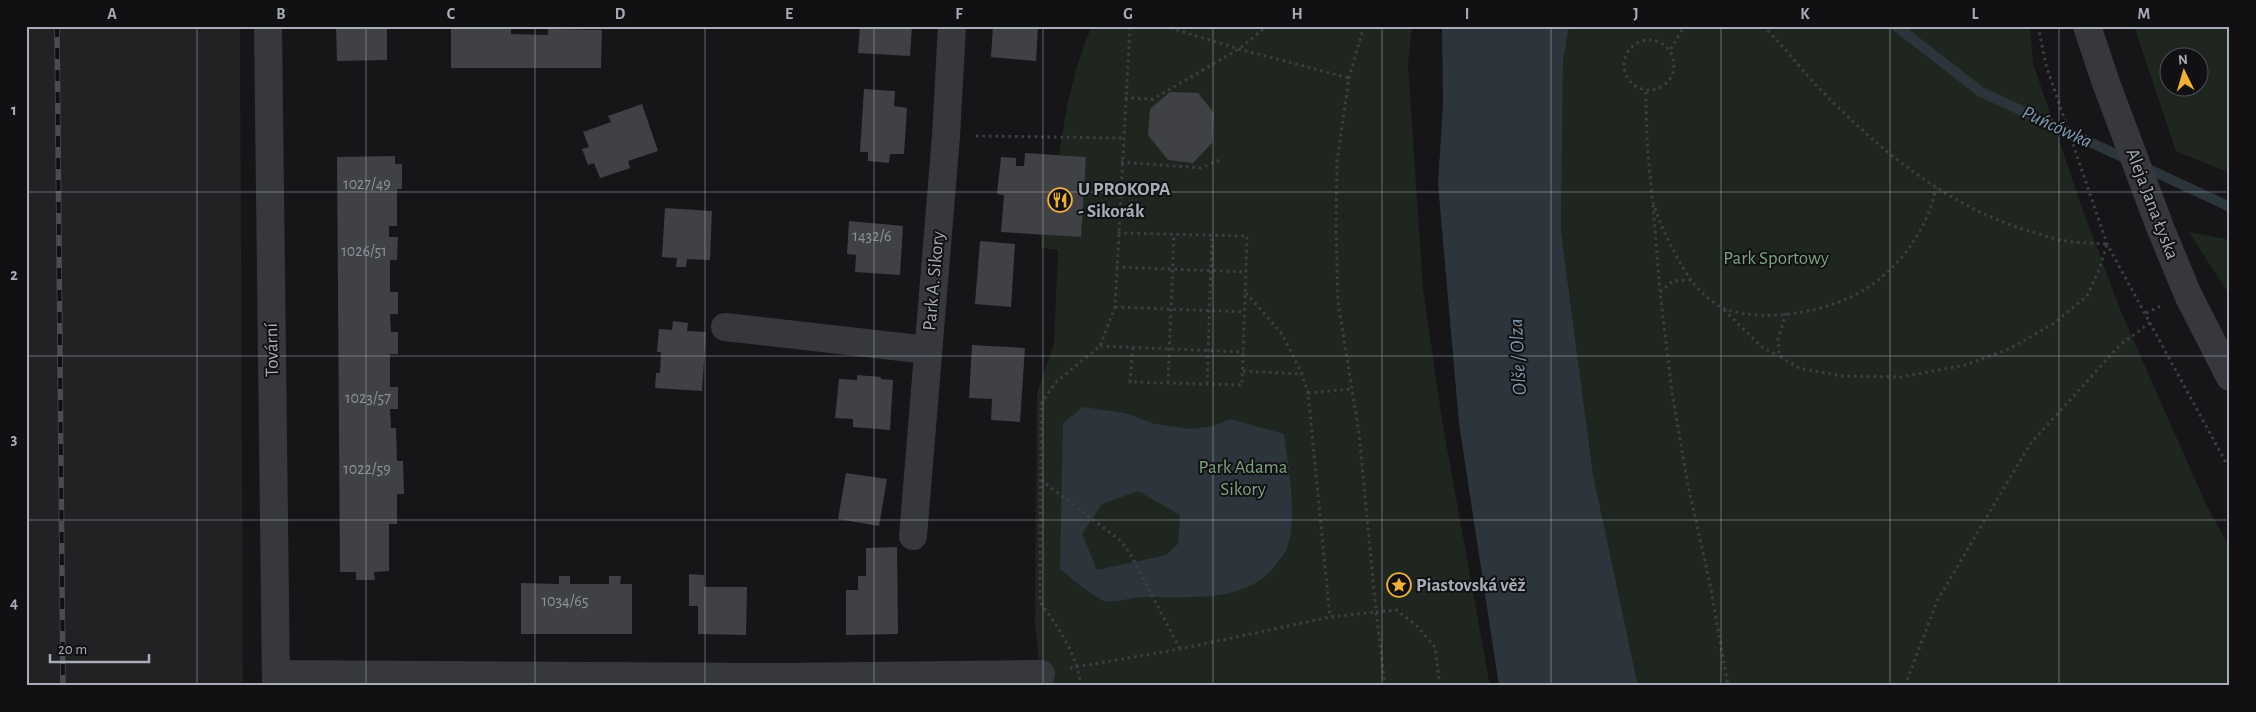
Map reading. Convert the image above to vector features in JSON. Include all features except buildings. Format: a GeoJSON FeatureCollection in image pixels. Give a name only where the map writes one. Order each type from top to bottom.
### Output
{"type":"FeatureCollection","features":[{"type":"Feature","properties":{"kind":"street","name":"Tovární"},"geometry":{"type":"LineString","coordinates":[[268,26],[276,680],[782,681],[1041,674]]}},
{"type":"Feature","properties":{"kind":"street","name":"Park A. Sikory"},"geometry":{"type":"LineString","coordinates":[[913,536],[946,136],[952,26]]}},
{"type":"Feature","properties":{"kind":"street","name":"Aleja Jana Łyska"},"geometry":{"type":"LineString","coordinates":[[2087,26],[2106,83],[2167,244],[2188,295],[2230,377]]}},
{"type":"Feature","properties":{"kind":"street"},"geometry":{"type":"LineString","coordinates":[[725,327],[928,350]]}},
{"type":"Feature","properties":{"kind":"path"},"geometry":{"type":"LineString","coordinates":[[1081,686],[1078,666],[1056,623],[1040,602],[1041,404],[1055,384],[1100,346],[1114,307],[1130,26]]}},
{"type":"Feature","properties":{"kind":"path"},"geometry":{"type":"LineString","coordinates":[[1164,26],[1239,49],[1349,78]]}},
{"type":"Feature","properties":{"kind":"path"},"geometry":{"type":"LineString","coordinates":[[1126,98],[1153,99],[1239,49],[1266,26]]}},
{"type":"Feature","properties":{"kind":"path"},"geometry":{"type":"LineString","coordinates":[[1364,26],[1349,78],[1337,160],[1338,302],[1359,433],[1385,686]]}},
{"type":"Feature","properties":{"kind":"path"},"geometry":{"type":"LineString","coordinates":[[1670,50],[1684,26]]}},
{"type":"Feature","properties":{"kind":"path"},"geometry":{"type":"LineString","coordinates":[[1763,26],[1814,84],[1858,127],[1892,158],[1936,188],[1971,208],[2008,224],[2065,241],[2107,244]]}},
{"type":"Feature","properties":{"kind":"path"},"geometry":{"type":"LineString","coordinates":[[2038,26],[2046,65],[2107,244],[2230,470]]}},
{"type":"Feature","properties":{"kind":"path"},"geometry":{"type":"LineString","coordinates":[[1653,39],[1670,50],[1675,69],[1666,87],[1646,92],[1628,82],[1623,62],[1633,44],[1653,39]]}},
{"type":"Feature","properties":{"kind":"path"},"geometry":{"type":"LineString","coordinates":[[1646,92],[1648,155],[1660,292],[1672,393],[1686,476],[1710,584],[1728,686]]}},
{"type":"Feature","properties":{"kind":"path"},"geometry":{"type":"LineString","coordinates":[[946,136],[1123,138]]}},
{"type":"Feature","properties":{"kind":"path"},"geometry":{"type":"LineString","coordinates":[[1122,162],[1200,168],[1220,160]]}},
{"type":"Feature","properties":{"kind":"path"},"geometry":{"type":"LineString","coordinates":[[1724,309],[1761,315],[1804,312],[1842,301],[1870,286],[1894,266],[1924,228],[1933,205],[1936,188]]}},
{"type":"Feature","properties":{"kind":"path"},"geometry":{"type":"LineString","coordinates":[[1653,202],[1673,249],[1691,280],[1724,309],[1762,348],[1799,368],[1842,376],[1901,377],[1965,365],[2008,349],[2053,324],[2087,296],[2099,270],[2107,244]]}},
{"type":"Feature","properties":{"kind":"path"},"geometry":{"type":"LineString","coordinates":[[1118,233],[1247,236],[1242,385],[1130,382],[1133,347]]}},
{"type":"Feature","properties":{"kind":"path"},"geometry":{"type":"LineString","coordinates":[[1168,383],[1174,235]]}},
{"type":"Feature","properties":{"kind":"path"},"geometry":{"type":"LineString","coordinates":[[1207,384],[1212,235]]}},
{"type":"Feature","properties":{"kind":"path"},"geometry":{"type":"LineString","coordinates":[[1116,267],[1246,272]]}},
{"type":"Feature","properties":{"kind":"path"},"geometry":{"type":"LineString","coordinates":[[1660,292],[1673,281],[1691,280]]}},
{"type":"Feature","properties":{"kind":"path"},"geometry":{"type":"LineString","coordinates":[[1245,293],[1282,334],[1302,374],[1308,393],[1330,617]]}},
{"type":"Feature","properties":{"kind":"path"},"geometry":{"type":"LineString","coordinates":[[1114,307],[1245,312]]}},
{"type":"Feature","properties":{"kind":"path"},"geometry":{"type":"LineString","coordinates":[[1778,356],[1778,339],[1786,314]]}},
{"type":"Feature","properties":{"kind":"path"},"geometry":{"type":"LineString","coordinates":[[1905,686],[1937,601],[2030,444],[2120,345],[2151,322]]}},
{"type":"Feature","properties":{"kind":"path"},"geometry":{"type":"LineString","coordinates":[[1100,346],[1244,352]]}},
{"type":"Feature","properties":{"kind":"path"},"geometry":{"type":"LineString","coordinates":[[1243,371],[1302,374]]}},
{"type":"Feature","properties":{"kind":"path"},"geometry":{"type":"LineString","coordinates":[[1308,393],[1351,390]]}},
{"type":"Feature","properties":{"kind":"path"},"geometry":{"type":"LineString","coordinates":[[1040,480],[1121,541],[1131,555],[1180,649]]}},
{"type":"Feature","properties":{"kind":"path"},"geometry":{"type":"LineString","coordinates":[[1041,674],[1180,649],[1330,617],[1396,610],[1416,626],[1436,647],[1440,686]]}},
{"type":"Feature","properties":{"kind":"shaded area"},"geometry":{"type":"Polygon","coordinates":[[[26,26],[240,26],[243,686],[26,686],[26,26]]]}},
{"type":"Feature","properties":{"kind":"green space","name":"Park Adama Sikory"},"geometry":{"type":"Polygon","coordinates":[[[1092,26],[1412,26],[1408,65],[1423,289],[1442,420],[1490,686],[1041,686],[1035,622],[1037,393],[1054,344],[1058,250],[1041,248],[1041,234],[1081,236],[1086,157],[1059,155],[1071,89],[1080,57],[1092,26]]]}},
{"type":"Feature","properties":{"kind":"green space","name":"Park Sportowy"},"geometry":{"type":"Polygon","coordinates":[[[1569,26],[2030,26],[2033,63],[2081,205],[2122,314],[2205,502],[2230,548],[2230,686],[1638,686],[1593,474],[1561,231],[1563,62],[1569,26]]]}},
{"type":"Feature","properties":{"kind":"green space"},"geometry":{"type":"Polygon","coordinates":[[[2134,26],[2230,26],[2230,173],[2176,151],[2158,98],[2208,98],[2208,48],[2158,48],[2158,97],[2134,26]]]}},
{"type":"Feature","properties":{"kind":"green space"},"geometry":{"type":"Polygon","coordinates":[[[2189,232],[2230,240],[2230,296],[2189,232]]]}},
{"type":"Feature","properties":{"kind":"water","name":"Olše / Olza"},"geometry":{"type":"Polygon","coordinates":[[[1442,26],[1569,26],[1563,62],[1561,231],[1593,474],[1638,686],[1499,686],[1459,423],[1438,184],[1443,105],[1442,26]]]}},
{"type":"Feature","properties":{"kind":"water"},"geometry":{"type":"Polygon","coordinates":[[[1083,407],[1125,413],[1155,424],[1191,429],[1214,426],[1230,419],[1284,434],[1290,477],[1292,524],[1290,538],[1284,554],[1265,576],[1250,586],[1234,592],[1198,597],[1144,597],[1119,601],[1101,599],[1060,569],[1063,423],[1083,407]],[[1138,491],[1102,504],[1082,534],[1097,570],[1166,555],[1178,544],[1180,515],[1138,491]]]}},
{"type":"Feature","properties":{"kind":"waterway","name":"Puńcówka"},"geometry":{"type":"LineString","coordinates":[[1896,26],[1981,92],[2129,160]]}},
{"type":"Feature","properties":{"kind":"waterway","name":"Puńcówka"},"geometry":{"type":"LineString","coordinates":[[2142,166],[2230,207]]}},
{"type":"Feature","properties":{"kind":"railway"},"geometry":{"type":"LineString","coordinates":[[57,26],[63,686]]}},
{"type":"Feature","properties":{"kind":"place","name":"U PROKOPA - Sikorák"},"geometry":{"type":"Point","coordinates":[1060,200]}},
{"type":"Feature","properties":{"kind":"place","name":"Piastovská věž"},"geometry":{"type":"Point","coordinates":[1399,585]}}]}
